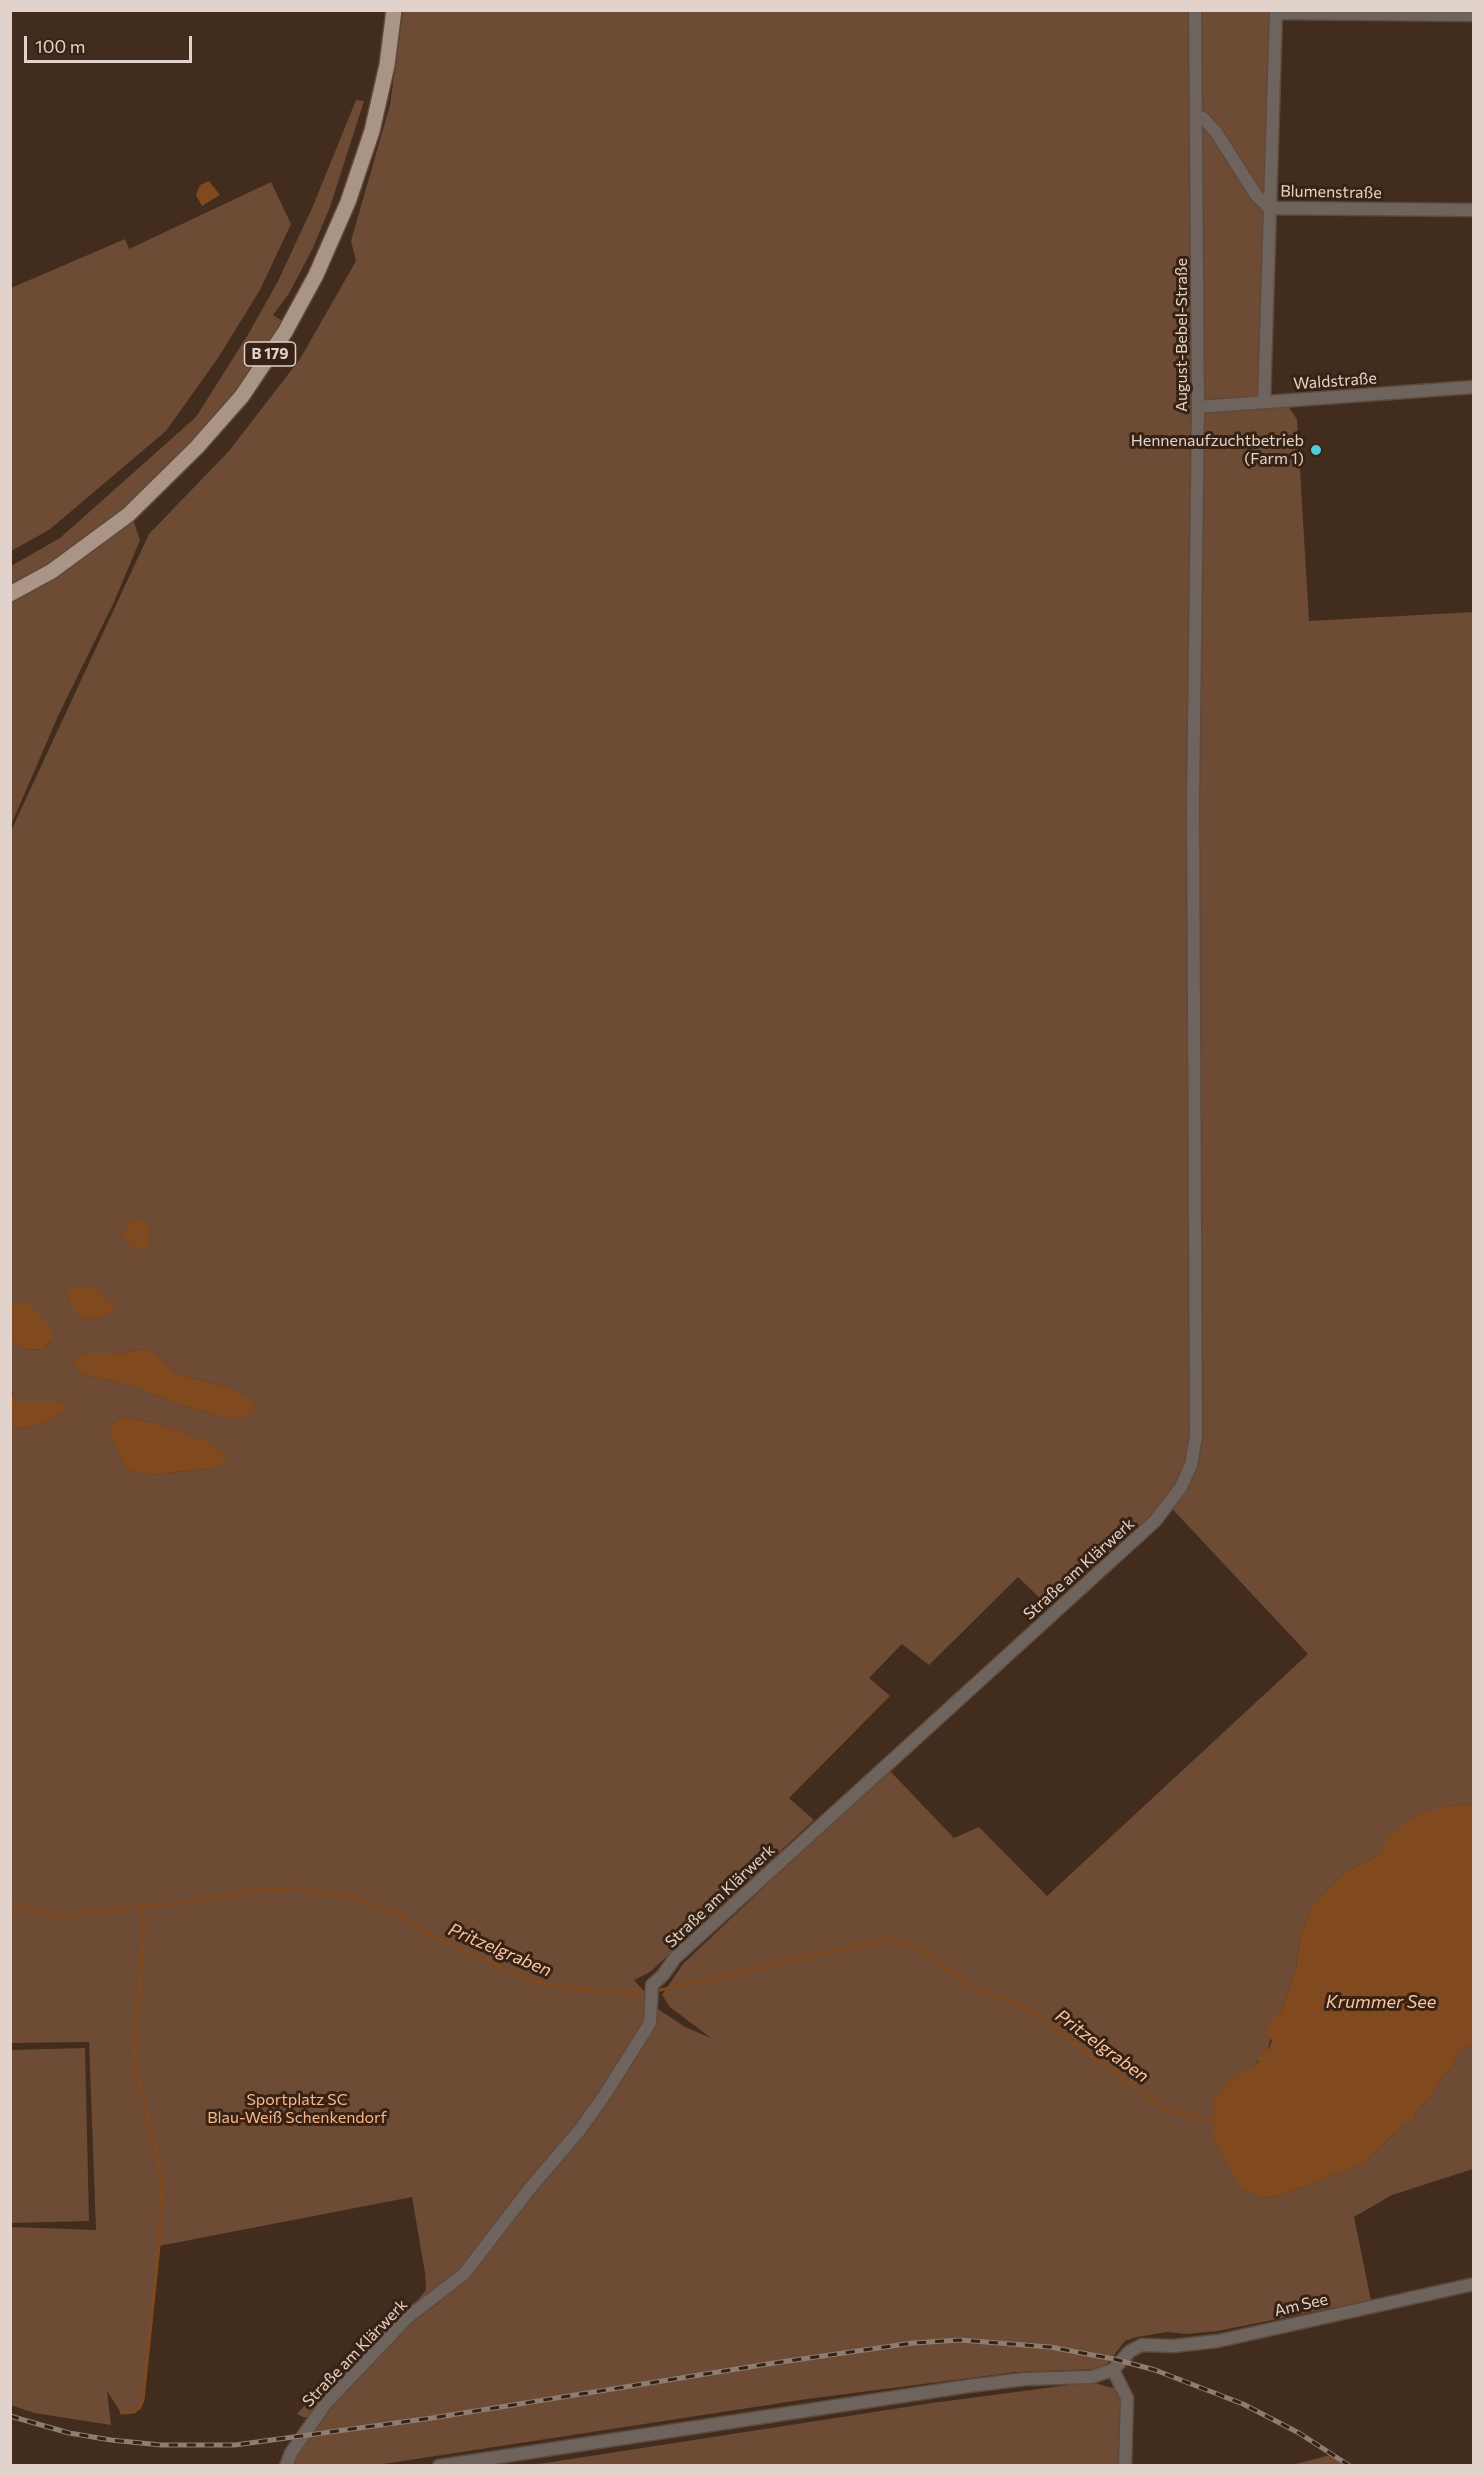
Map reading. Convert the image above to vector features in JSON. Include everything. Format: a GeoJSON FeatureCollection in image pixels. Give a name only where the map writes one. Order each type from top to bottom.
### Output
{"type":"FeatureCollection","features":[{"type":"Feature","properties":{"kind":"main road","name":"B 179"},"geometry":{"type":"LineString","coordinates":[[10,594],[52,571],[128,515],[197,447],[242,396],[285,332],[316,275],[352,192],[372,130],[387,65],[394,10]]}},
{"type":"Feature","properties":{"kind":"street","name":"August-Bebel-Straße"},"geometry":{"type":"LineString","coordinates":[[1181,1487],[1191,1465],[1196,1436],[1193,803],[1198,407],[1196,10]]}},
{"type":"Feature","properties":{"kind":"street"},"geometry":{"type":"LineString","coordinates":[[1264,402],[1276,12],[1473,15]]}},
{"type":"Feature","properties":{"kind":"street","name":"Blumenstraße"},"geometry":{"type":"LineString","coordinates":[[1197,117],[1203,118],[1217,134],[1256,195],[1269,208],[1473,210]]}},
{"type":"Feature","properties":{"kind":"street","name":"Waldstraße"},"geometry":{"type":"LineString","coordinates":[[1198,407],[1473,387]]}},
{"type":"Feature","properties":{"kind":"street","name":"Straße am Klärwerk"},"geometry":{"type":"LineString","coordinates":[[286,2466],[291,2453],[326,2403],[365,2365],[408,2317],[464,2274],[531,2187],[579,2131],[650,2023],[652,1985],[663,1975],[675,1958],[1155,1521],[1181,1487]]}},
{"type":"Feature","properties":{"kind":"street","name":"Am See"},"geometry":{"type":"LineString","coordinates":[[1113,2370],[1142,2345],[1173,2346],[1218,2341],[1473,2284]]}},
{"type":"Feature","properties":{"kind":"street"},"geometry":{"type":"LineString","coordinates":[[439,2466],[969,2386],[1025,2379],[1091,2377],[1113,2370],[1127,2398],[1125,2466]]}},
{"type":"Feature","properties":{"kind":"green space","name":"Sportplatz SC Blau-Weiß Schenkendorf"},"geometry":{"type":"Polygon","coordinates":[[[403,11],[1271,11],[1262,398],[1281,397],[1297,419],[1309,621],[1474,612],[1473,1804],[1448,1806],[1371,1860],[1346,1871],[1313,1905],[1300,1937],[1296,1969],[1281,2012],[1275,2015],[1268,2050],[1252,2068],[1229,2080],[1262,2198],[1281,2195],[1361,2165],[1407,2122],[1413,2121],[1416,2113],[1432,2094],[1444,2074],[1453,2067],[1454,2058],[1461,2048],[1473,2044],[1473,2169],[1392,2195],[1354,2217],[1371,2300],[1218,2331],[1186,2334],[1167,2332],[1137,2337],[1125,2341],[1107,2364],[1098,2369],[1016,2372],[807,2399],[377,2465],[290,2465],[321,2418],[303,2417],[297,2414],[352,2353],[417,2301],[426,2290],[412,2197],[159,2246],[143,2400],[140,2407],[134,2412],[121,2413],[107,2391],[111,2425],[34,2413],[11,2405],[11,2227],[96,2230],[89,2042],[11,2043],[11,1426],[21,1429],[49,1421],[68,1408],[60,1402],[16,1402],[11,1388],[11,1342],[27,1350],[43,1349],[52,1340],[25,1302],[11,1304],[11,831],[149,534],[229,451],[300,359],[356,261],[351,241],[390,105],[403,11]],[[66,1295],[80,1318],[95,1319],[109,1314],[66,1295]],[[143,1349],[114,1354],[86,1354],[85,1375],[132,1386],[181,1405],[223,1417],[229,1388],[175,1373],[154,1352],[143,1349]],[[125,1417],[114,1422],[110,1434],[126,1469],[151,1475],[213,1468],[161,1425],[125,1417]],[[1164,1500],[1150,1516],[1086,1573],[1046,1604],[1018,1577],[929,1665],[902,1644],[869,1678],[890,1696],[789,1798],[814,1820],[650,1972],[634,1980],[650,1998],[652,2005],[685,2027],[711,2038],[670,2007],[662,1995],[683,1964],[824,1830],[890,1771],[954,1838],[979,1827],[1047,1896],[1308,1654],[1164,1500]]]}},
{"type":"Feature","properties":{"kind":"green space"},"geometry":{"type":"Polygon","coordinates":[[[356,100],[364,101],[330,207],[312,250],[288,295],[273,315],[284,322],[238,389],[211,423],[128,505],[64,554],[11,588],[11,566],[60,538],[196,417],[249,333],[278,281],[313,206],[356,100]]]}},
{"type":"Feature","properties":{"kind":"green space"},"geometry":{"type":"Polygon","coordinates":[[[271,182],[291,224],[260,290],[218,358],[166,431],[49,530],[11,551],[11,288],[125,239],[129,249],[271,182]]]}},
{"type":"Feature","properties":{"kind":"green space"},"geometry":{"type":"Polygon","coordinates":[[[133,519],[140,540],[114,602],[58,716],[11,825],[11,604],[90,552],[133,519]]]}},
{"type":"Feature","properties":{"kind":"green space"},"geometry":{"type":"Polygon","coordinates":[[[85,2048],[89,2221],[11,2223],[11,2050],[85,2048]]]}},
{"type":"Feature","properties":{"kind":"green space"},"geometry":{"type":"Polygon","coordinates":[[[1092,2382],[1112,2388],[1116,2386],[1124,2411],[1121,2465],[526,2466],[932,2403],[1092,2382]]]}},
{"type":"Feature","properties":{"kind":"green space"},"geometry":{"type":"Polygon","coordinates":[[[1330,2455],[1344,2465],[1292,2465],[1330,2455]]]}},
{"type":"Feature","properties":{"kind":"water"},"geometry":{"type":"Polygon","coordinates":[[[209,181],[220,195],[202,206],[196,195],[200,185],[209,181]]]}},
{"type":"Feature","properties":{"kind":"water"},"geometry":{"type":"Polygon","coordinates":[[[134,1217],[147,1223],[150,1234],[147,1247],[137,1249],[129,1244],[123,1234],[126,1226],[134,1217]]]}},
{"type":"Feature","properties":{"kind":"water"},"geometry":{"type":"Polygon","coordinates":[[[70,1287],[92,1287],[117,1305],[109,1314],[95,1319],[79,1318],[66,1295],[70,1287]]]}},
{"type":"Feature","properties":{"kind":"water"},"geometry":{"type":"Polygon","coordinates":[[[25,1301],[51,1330],[52,1340],[43,1349],[27,1350],[11,1342],[11,1304],[25,1301]]]}},
{"type":"Feature","properties":{"kind":"water"},"geometry":{"type":"Polygon","coordinates":[[[143,1349],[154,1352],[175,1373],[229,1388],[253,1401],[254,1412],[241,1417],[223,1417],[181,1405],[132,1386],[85,1375],[76,1367],[74,1359],[86,1354],[114,1354],[143,1349]]]}},
{"type":"Feature","properties":{"kind":"water"},"geometry":{"type":"Polygon","coordinates":[[[10,1388],[16,1402],[60,1402],[69,1408],[49,1421],[21,1429],[11,1426],[10,1388]]]}},
{"type":"Feature","properties":{"kind":"water"},"geometry":{"type":"Polygon","coordinates":[[[125,1417],[161,1425],[208,1442],[227,1455],[226,1461],[213,1468],[151,1475],[126,1469],[110,1434],[114,1422],[125,1417]]]}},
{"type":"Feature","properties":{"kind":"water","name":"Krummer See"},"geometry":{"type":"Polygon","coordinates":[[[1473,1804],[1473,2044],[1461,2048],[1454,2058],[1453,2067],[1444,2074],[1432,2094],[1416,2113],[1413,2121],[1407,2122],[1361,2165],[1281,2195],[1262,2198],[1240,2186],[1213,2137],[1214,2098],[1229,2080],[1259,2062],[1259,2052],[1268,2050],[1272,2041],[1265,2031],[1275,2015],[1281,2012],[1296,1969],[1300,1937],[1313,1905],[1346,1871],[1371,1860],[1384,1850],[1388,1836],[1418,1815],[1448,1806],[1473,1804]]]}},
{"type":"Feature","properties":{"kind":"waterway","name":"Pritzelgraben"},"geometry":{"type":"LineString","coordinates":[[10,1904],[59,1916],[190,1902],[262,1890],[298,1888],[354,1898],[400,1915],[432,1936],[520,1976],[556,1987],[639,1994],[649,1992]]}},
{"type":"Feature","properties":{"kind":"waterway"},"geometry":{"type":"LineString","coordinates":[[121,2413],[134,2412],[143,2400],[159,2246],[162,2183],[157,2153],[134,2061],[143,1944],[143,1905]]}},
{"type":"Feature","properties":{"kind":"waterway","name":"Pritzelgraben"},"geometry":{"type":"LineString","coordinates":[[656,1991],[887,1939],[917,1948],[973,1987]]}},
{"type":"Feature","properties":{"kind":"waterway","name":"Pritzelgraben"},"geometry":{"type":"LineString","coordinates":[[976,1989],[1026,2008],[1165,2109],[1215,2122]]}},
{"type":"Feature","properties":{"kind":"railway"},"geometry":{"type":"LineString","coordinates":[[10,2416],[69,2433],[111,2440],[161,2445],[235,2445],[432,2418],[774,2363],[913,2343],[960,2340],[1050,2347],[1114,2359],[1155,2370],[1243,2404],[1299,2433],[1350,2466]]}},
{"type":"Feature","properties":{"kind":"place","name":"Hennenaufzuchtbetrieb (Farm 1)"},"geometry":{"type":"Point","coordinates":[1316,450]}}]}
